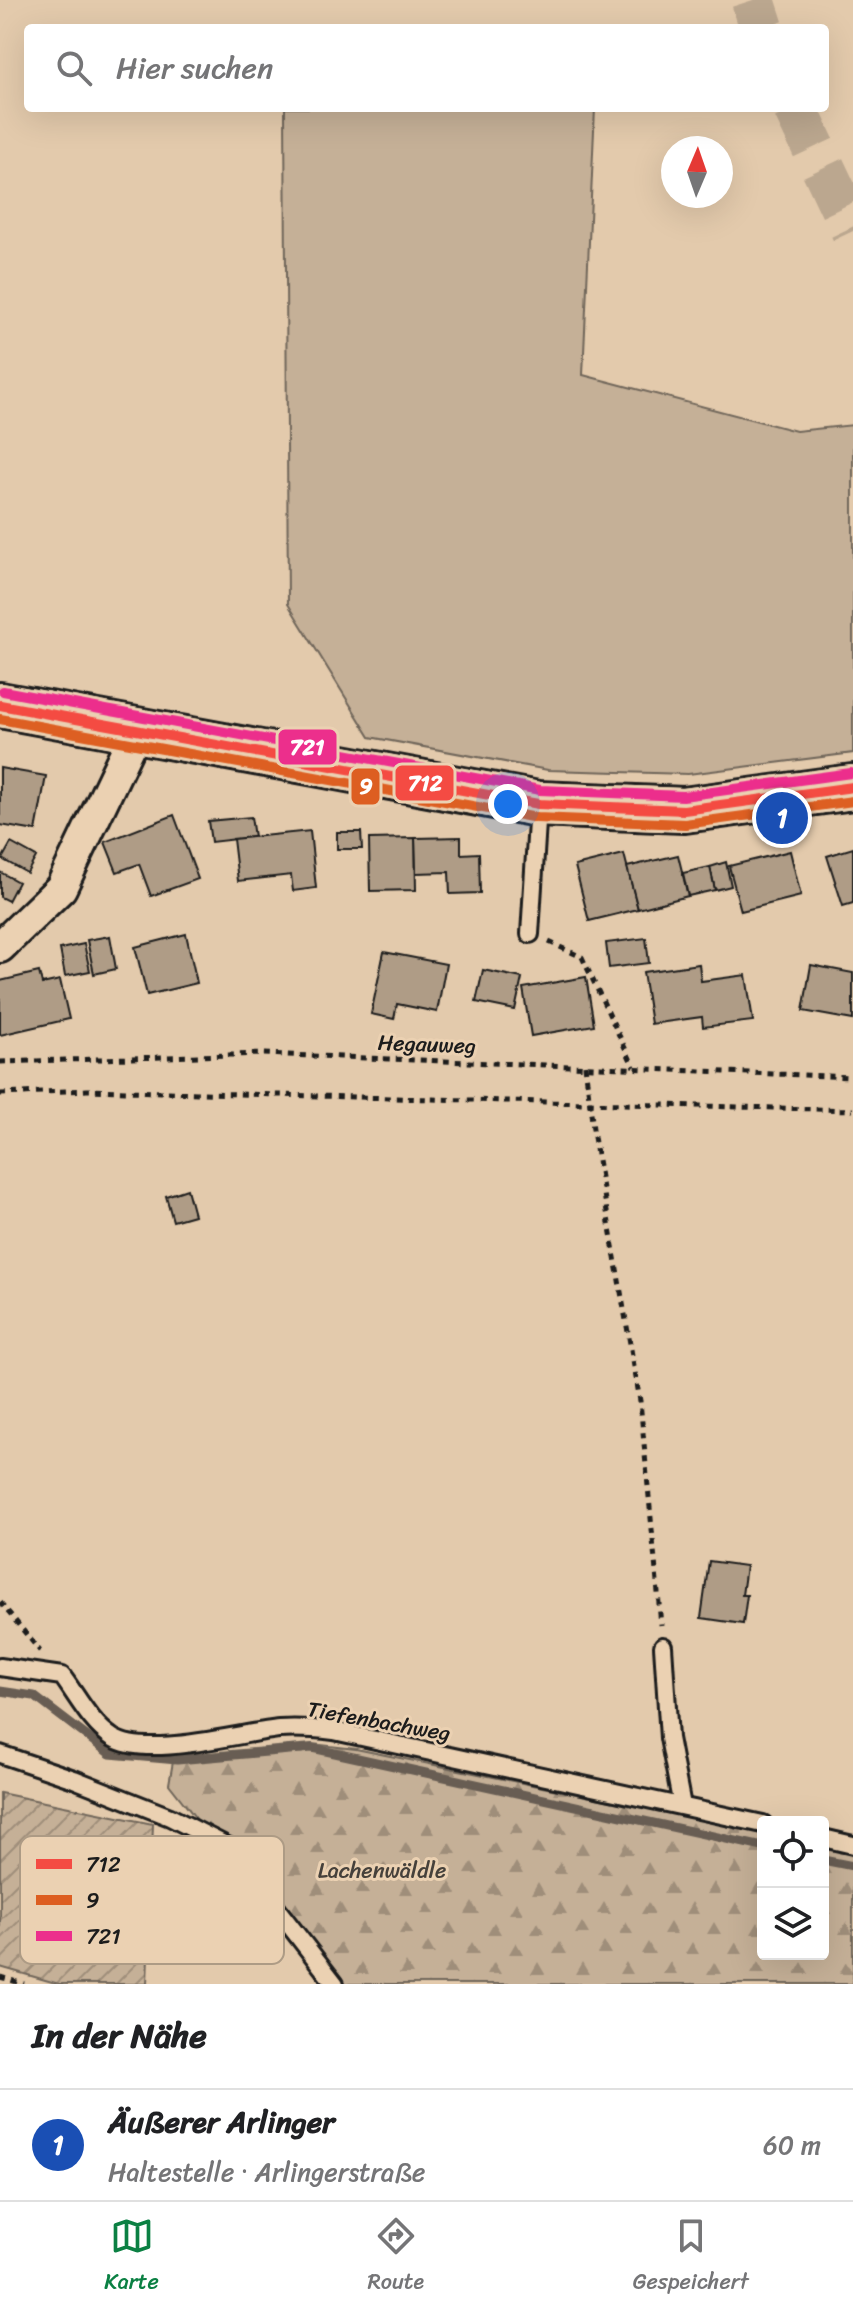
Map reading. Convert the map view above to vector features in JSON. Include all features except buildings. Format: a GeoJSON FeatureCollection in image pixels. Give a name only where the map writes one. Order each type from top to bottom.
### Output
{"type":"FeatureCollection","features":[{"type":"Feature","properties":{"kind":"main road"},"geometry":{"type":"LineString","coordinates":[[0,705],[538,804],[684,810],[853,787]]}},
{"type":"Feature","properties":{"kind":"street"},"geometry":{"type":"LineString","coordinates":[[0,947],[61,888],[137,729]]}},
{"type":"Feature","properties":{"kind":"lane"},"geometry":{"type":"LineString","coordinates":[[530,934],[538,804]]}},
{"type":"Feature","properties":{"kind":"lane"},"geometry":{"type":"LineString","coordinates":[[663,1646],[669,1738],[682,1806]]}},
{"type":"Feature","properties":{"kind":"lane"},"geometry":{"type":"LineString","coordinates":[[0,1667],[62,1676]]}},
{"type":"Feature","properties":{"kind":"lane","name":"Tiefenbachweg"},"geometry":{"type":"LineString","coordinates":[[62,1676],[100,1727],[116,1740],[132,1744],[195,1743],[281,1729],[334,1731],[757,1823]]}},
{"type":"Feature","properties":{"kind":"lane"},"geometry":{"type":"LineString","coordinates":[[0,1754],[74,1779],[170,1817],[207,1836]]}},
{"type":"Feature","properties":{"kind":"lane"},"geometry":{"type":"LineString","coordinates":[[829,1839],[853,1845]]}},
{"type":"Feature","properties":{"kind":"lane"},"geometry":{"type":"LineString","coordinates":[[284,1918],[335,1984]]}},
{"type":"Feature","properties":{"kind":"path"},"geometry":{"type":"LineString","coordinates":[[530,934],[582,957],[634,1067]]}},
{"type":"Feature","properties":{"kind":"path","name":"Hegauweg"},"geometry":{"type":"LineString","coordinates":[[0,1062],[263,1054],[853,1077]]}},
{"type":"Feature","properties":{"kind":"path"},"geometry":{"type":"LineString","coordinates":[[585,1065],[594,1137],[640,1401],[663,1646]]}},
{"type":"Feature","properties":{"kind":"path"},"geometry":{"type":"LineString","coordinates":[[0,1094],[87,1090],[853,1110]]}},
{"type":"Feature","properties":{"kind":"path"},"geometry":{"type":"LineString","coordinates":[[0,1602],[62,1676]]}},
{"type":"Feature","properties":{"kind":"path"},"geometry":{"type":"LineString","coordinates":[[0,1977],[24,1984]]}},
{"type":"Feature","properties":{"kind":"green space"},"geometry":{"type":"Polygon","coordinates":[[[285,112],[595,112],[583,375],[796,431],[853,425],[853,753],[688,774],[548,770],[370,737],[288,604],[285,112]]]}},
{"type":"Feature","properties":{"kind":"green space","name":"Lachenwäldle"},"geometry":{"type":"Polygon","coordinates":[[[312,1744],[356,1749],[757,1831],[757,1960],[829,1960],[829,1846],[853,1851],[853,1984],[326,1984],[284,1930],[284,1836],[210,1836],[169,1784],[174,1756],[312,1744]]]}},
{"type":"Feature","properties":{"kind":"green space"},"geometry":{"type":"Polygon","coordinates":[[[0,1793],[153,1824],[153,1836],[20,1836],[20,1964],[148,1964],[147,1984],[59,1984],[0,1967],[0,1793]]]}},
{"type":"Feature","properties":{"kind":"waterway"},"geometry":{"type":"LineString","coordinates":[[0,1691],[34,1696],[110,1754],[177,1760],[312,1748],[757,1846]]}},
{"type":"Feature","properties":{"kind":"waterway"},"geometry":{"type":"LineString","coordinates":[[829,1861],[853,1866]]}},
{"type":"Feature","properties":{"kind":"tunnel"},"geometry":{"type":"LineString","coordinates":[[753,0],[761,24]]}},
{"type":"Feature","properties":{"kind":"tunnel"},"geometry":{"type":"LineString","coordinates":[[797,112],[853,231]]}},
{"type":"Feature","properties":{"kind":"transit line","name":"721"},"geometry":{"type":"LineString","coordinates":[[3,691],[540,790],[683,796],[851,773]]}},
{"type":"Feature","properties":{"kind":"transit line","name":"712"},"geometry":{"type":"LineString","coordinates":[[0,705],[538,804],[684,810],[853,787]]}},
{"type":"Feature","properties":{"kind":"transit line","name":"9"},"geometry":{"type":"LineString","coordinates":[[0,719],[537,818],[685,824],[853,801]]}},
{"type":"Feature","properties":{"kind":"place","name":"Äußerer Arlinger"},"geometry":{"type":"Point","coordinates":[782,818]}}]}
